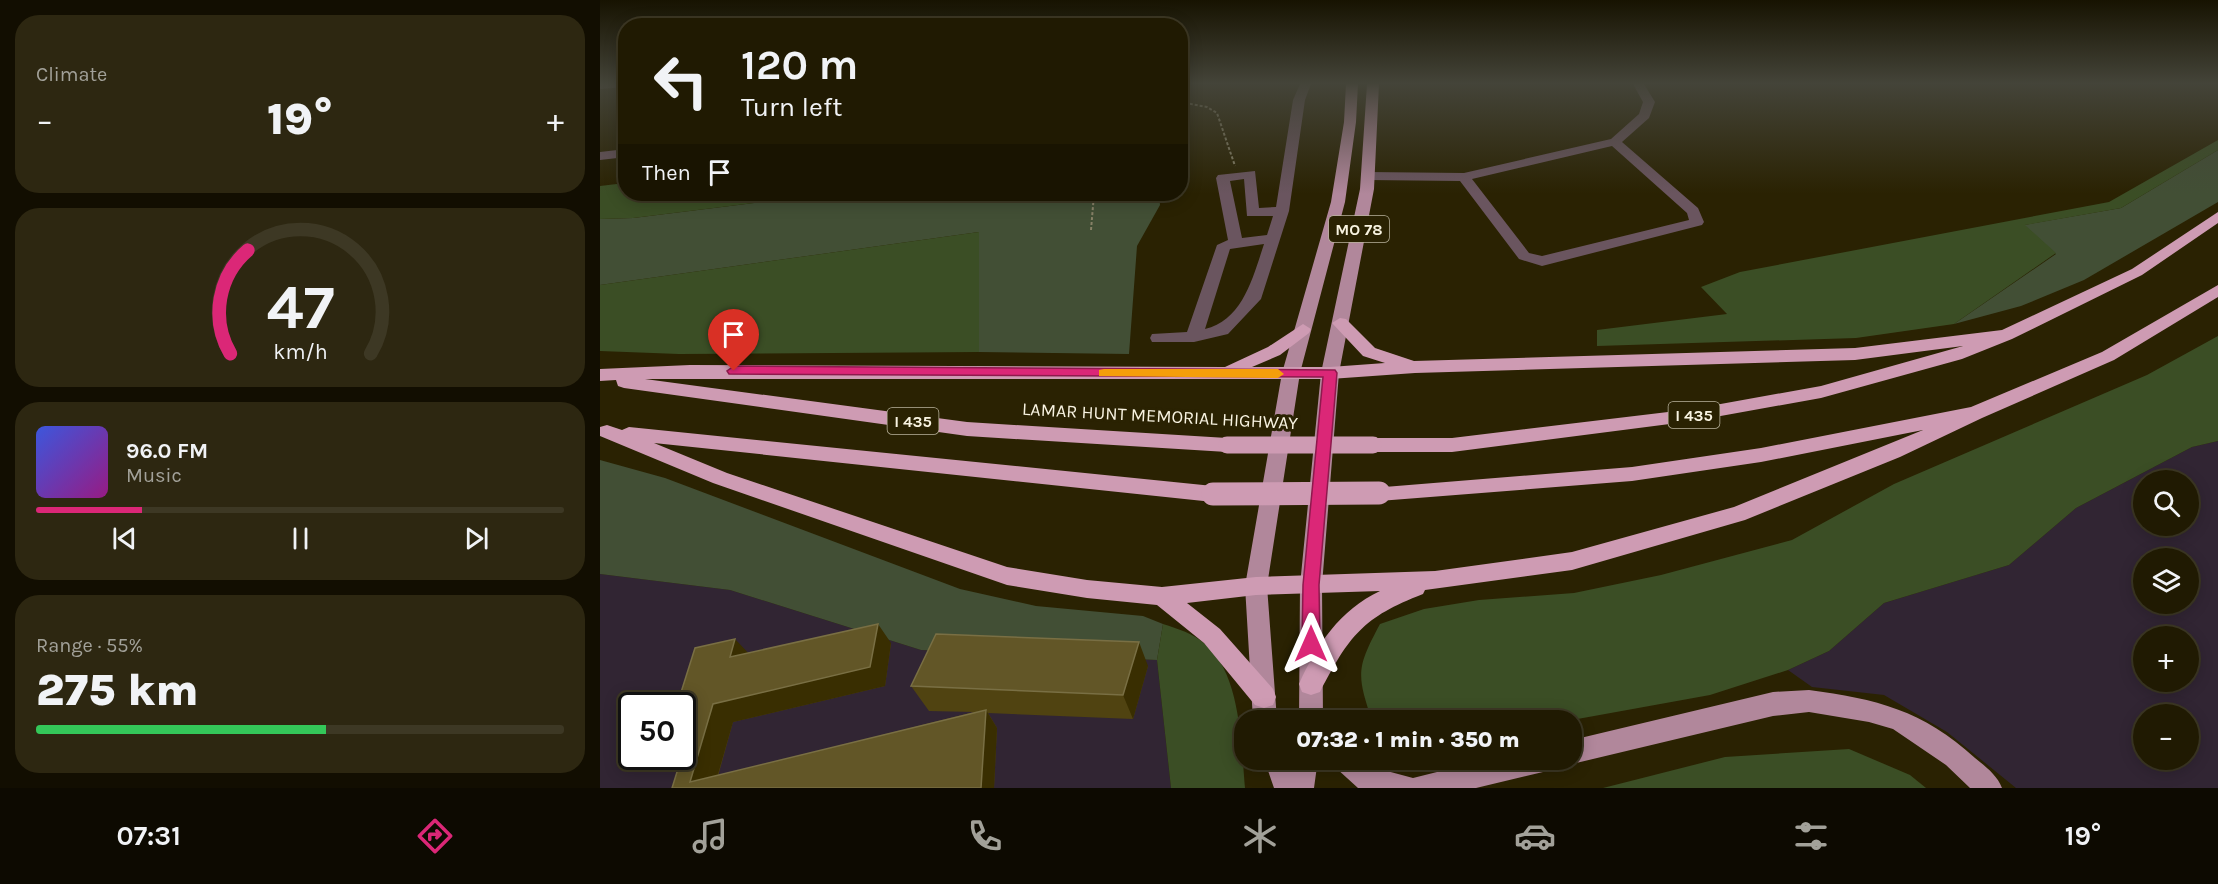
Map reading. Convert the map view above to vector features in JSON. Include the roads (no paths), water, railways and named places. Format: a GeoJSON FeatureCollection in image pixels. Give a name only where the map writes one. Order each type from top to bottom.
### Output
{"type":"FeatureCollection","features":[{"type":"Feature","properties":{"kind":"highway","name":"LAMAR HUNT MEMORIAL HIGHWAY"},"geometry":{"type":"LineString","coordinates":[[600,377],[967,429],[1227,444],[1452,445],[1693,415],[1821,392],[1956,356],[2006,335],[2137,272],[2218,216]]}},
{"type":"Feature","properties":{"kind":"highway","name":"I 435"},"geometry":{"type":"LineString","coordinates":[[603,432],[1213,494],[1379,492],[1632,474],[1761,455],[1975,413],[2108,356],[2218,290]]}},
{"type":"Feature","properties":{"kind":"highway"},"geometry":{"type":"LineString","coordinates":[[1340,323],[1369,352],[1415,368]]}},
{"type":"Feature","properties":{"kind":"highway"},"geometry":{"type":"LineString","coordinates":[[1215,374],[1249,363],[1274,351],[1303,329]]}},
{"type":"Feature","properties":{"kind":"highway"},"geometry":{"type":"LineString","coordinates":[[600,377],[690,371],[1330,373],[1415,368],[1855,354],[2006,335]]}},
{"type":"Feature","properties":{"kind":"highway"},"geometry":{"type":"LineString","coordinates":[[603,432],[720,478],[1007,576],[1087,589],[1162,596],[1256,585],[1435,580],[1572,561],[1738,514],[1893,452],[1975,413]]}},
{"type":"Feature","properties":{"kind":"highway"},"geometry":{"type":"LineString","coordinates":[[1313,707],[1340,632],[1356,617],[1382,599],[1435,580]]}},
{"type":"Feature","properties":{"kind":"highway"},"geometry":{"type":"LineString","coordinates":[[1162,596],[1212,636],[1264,708]]}},
{"type":"Feature","properties":{"kind":"main road","name":"MO 78"},"geometry":{"type":"LineString","coordinates":[[1264,708],[1256,585],[1291,374],[1338,202],[1348,121]]}},
{"type":"Feature","properties":{"kind":"main road","name":"MO 78"},"geometry":{"type":"LineString","coordinates":[[1313,707],[1311,585],[1330,373],[1368,176],[1371,121]]}},
{"type":"Feature","properties":{"kind":"main road"},"geometry":{"type":"LineString","coordinates":[[1582,750],[1773,704],[1809,701],[1869,710],[1900,720],[1955,756],[1989,788]]}},
{"type":"Feature","properties":{"kind":"main road"},"geometry":{"type":"LineString","coordinates":[[1281,770],[1287,788]]}},
{"type":"Feature","properties":{"kind":"main road"},"geometry":{"type":"LineString","coordinates":[[1301,788],[1303,770]]}},
{"type":"Feature","properties":{"kind":"main road"},"geometry":{"type":"LineString","coordinates":[[1356,770],[1365,778],[1404,788]]}},
{"type":"Feature","properties":{"kind":"main road"},"geometry":{"type":"LineString","coordinates":[[1421,788],[1497,770]]}},
{"type":"Feature","properties":{"kind":"street"},"geometry":{"type":"LineString","coordinates":[[1158,338],[1194,338],[1222,330],[1253,298],[1282,211],[1296,121]]}},
{"type":"Feature","properties":{"kind":"street"},"geometry":{"type":"LineString","coordinates":[[1368,176],[1464,177],[1596,144],[1615,142],[1639,121]]}},
{"type":"Feature","properties":{"kind":"street"},"geometry":{"type":"LineString","coordinates":[[1464,177],[1524,256],[1542,261],[1697,222],[1693,211],[1615,142]]}},
{"type":"Feature","properties":{"kind":"street"},"geometry":{"type":"LineString","coordinates":[[600,156],[618,154]]}},
{"type":"Feature","properties":{"kind":"street"},"geometry":{"type":"LineString","coordinates":[[1236,243],[1223,178],[1250,174],[1252,213],[1282,211]]}},
{"type":"Feature","properties":{"kind":"street"},"geometry":{"type":"LineString","coordinates":[[1194,338],[1224,245],[1272,239]]}}]}
